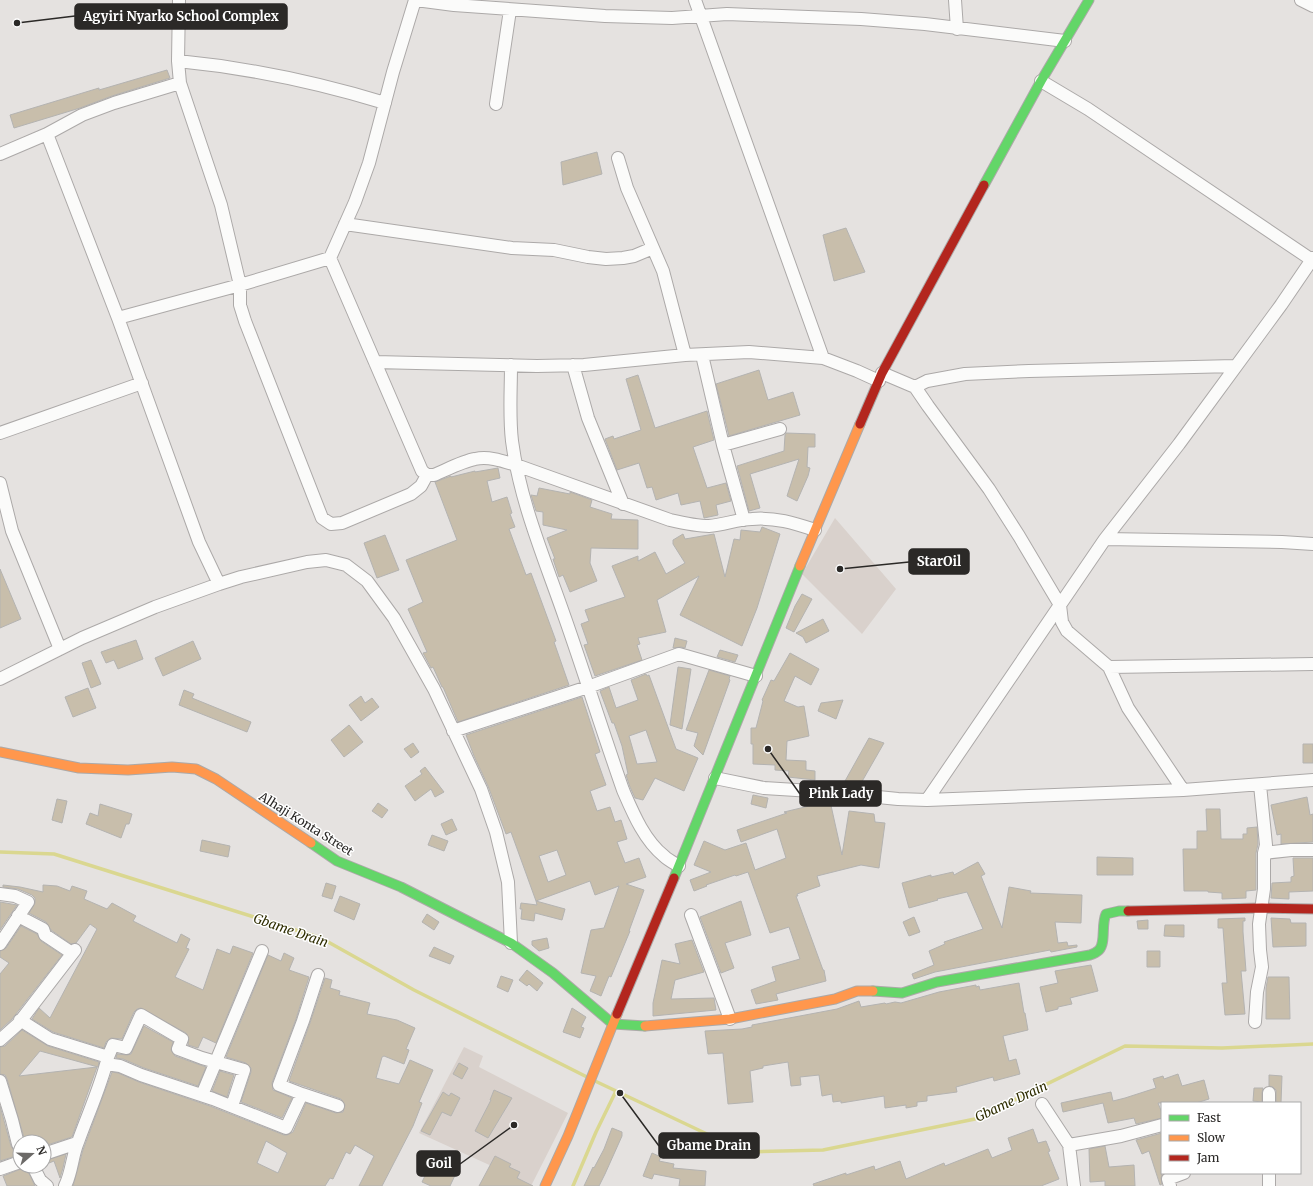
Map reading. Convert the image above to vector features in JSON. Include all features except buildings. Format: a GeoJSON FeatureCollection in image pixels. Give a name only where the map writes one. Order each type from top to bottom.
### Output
{"type":"FeatureCollection","features":[{"type":"Feature","properties":{"kind":"street"},"geometry":{"type":"LineString","coordinates":[[179,0],[178,61],[180,84],[221,205],[240,285],[240,305],[244,321],[322,518],[331,524],[342,523],[411,494],[421,486],[427,475]]}},
{"type":"Feature","properties":{"kind":"street"},"geometry":{"type":"LineString","coordinates":[[118,318],[240,285],[330,258],[346,224],[369,163],[415,0],[510,10],[604,16],[672,18],[727,14],[861,19],[924,24],[1065,41]]}},
{"type":"Feature","properties":{"kind":"street"},"geometry":{"type":"LineString","coordinates":[[695,0],[823,358]]}},
{"type":"Feature","properties":{"kind":"street"},"geometry":{"type":"LineString","coordinates":[[955,0],[956,29]]}},
{"type":"Feature","properties":{"kind":"street"},"geometry":{"type":"LineString","coordinates":[[545,1186],[568,1136],[815,530],[880,377],[1041,81],[1088,0]]}},
{"type":"Feature","properties":{"kind":"street"},"geometry":{"type":"LineString","coordinates":[[1301,0],[1313,6]]}},
{"type":"Feature","properties":{"kind":"street"},"geometry":{"type":"LineString","coordinates":[[496,104],[510,10]]}},
{"type":"Feature","properties":{"kind":"street"},"geometry":{"type":"LineString","coordinates":[[178,61],[225,66],[261,72],[344,90],[385,103]]}},
{"type":"Feature","properties":{"kind":"street"},"geometry":{"type":"LineString","coordinates":[[927,800],[1105,540],[1179,444],[1281,305],[1312,259],[1088,109],[1041,81]]}},
{"type":"Feature","properties":{"kind":"street"},"geometry":{"type":"LineString","coordinates":[[0,154],[47,134],[82,115],[114,103],[180,84]]}},
{"type":"Feature","properties":{"kind":"street"},"geometry":{"type":"LineString","coordinates":[[47,134],[118,318],[199,542],[219,584]]}},
{"type":"Feature","properties":{"kind":"street"},"geometry":{"type":"LineString","coordinates":[[618,158],[630,194],[667,285],[685,355]]}},
{"type":"Feature","properties":{"kind":"street"},"geometry":{"type":"LineString","coordinates":[[346,224],[512,248],[554,250],[606,259],[634,256],[653,248]]}},
{"type":"Feature","properties":{"kind":"street"},"geometry":{"type":"LineString","coordinates":[[330,258],[422,471],[427,475],[434,475],[475,459],[486,458],[516,465],[670,520],[694,525],[710,526],[744,520],[773,519],[792,522],[815,530]]}},
{"type":"Feature","properties":{"kind":"street"},"geometry":{"type":"LineString","coordinates":[[376,362],[537,366],[573,365],[685,355],[749,352],[823,358],[857,371],[915,387],[993,495],[1019,536],[1060,606],[1062,622],[1067,631],[1109,667],[1128,708],[1183,790]]}},
{"type":"Feature","properties":{"kind":"street"},"geometry":{"type":"LineString","coordinates":[[702,355],[723,445],[744,520]]}},
{"type":"Feature","properties":{"kind":"street"},"geometry":{"type":"LineString","coordinates":[[511,365],[511,421],[516,465],[544,562],[564,616],[623,790],[631,809],[648,839],[664,856],[679,866]]}},
{"type":"Feature","properties":{"kind":"street"},"geometry":{"type":"LineString","coordinates":[[573,365],[588,418],[623,504]]}},
{"type":"Feature","properties":{"kind":"street"},"geometry":{"type":"LineString","coordinates":[[915,387],[927,381],[965,374],[1236,366]]}},
{"type":"Feature","properties":{"kind":"street"},"geometry":{"type":"LineString","coordinates":[[0,433],[142,383]]}},
{"type":"Feature","properties":{"kind":"street"},"geometry":{"type":"LineString","coordinates":[[723,445],[780,429]]}},
{"type":"Feature","properties":{"kind":"street"},"geometry":{"type":"LineString","coordinates":[[0,483],[12,531],[60,649]]}},
{"type":"Feature","properties":{"kind":"street"},"geometry":{"type":"LineString","coordinates":[[1105,540],[1282,542],[1313,544]]}},
{"type":"Feature","properties":{"kind":"street"},"geometry":{"type":"LineString","coordinates":[[0,678],[82,638],[155,607],[219,584],[241,577],[307,562],[326,560],[346,564],[367,581],[394,618],[434,689],[481,789],[496,832],[508,882],[511,943]]}},
{"type":"Feature","properties":{"kind":"street"},"geometry":{"type":"LineString","coordinates":[[453,731],[588,687],[679,654],[756,676]]}},
{"type":"Feature","properties":{"kind":"street"},"geometry":{"type":"LineString","coordinates":[[1109,667],[1313,664]]}},
{"type":"Feature","properties":{"kind":"street","name":"Alhaji Konta Street"},"geometry":{"type":"LineString","coordinates":[[0,752],[79,768],[128,770],[172,767],[196,769],[216,779],[337,860],[401,887],[511,943],[553,973],[613,1024]]}},
{"type":"Feature","properties":{"kind":"street"},"geometry":{"type":"LineString","coordinates":[[715,778],[764,788],[927,800],[1183,790],[1313,780]]}},
{"type":"Feature","properties":{"kind":"street"},"geometry":{"type":"LineString","coordinates":[[1255,1022],[1257,992],[1262,967],[1259,924],[1264,890],[1264,853],[1266,845],[1260,785]]}},
{"type":"Feature","properties":{"kind":"street"},"geometry":{"type":"LineString","coordinates":[[1264,853],[1291,850],[1313,850]]}},
{"type":"Feature","properties":{"kind":"street"},"geometry":{"type":"LineString","coordinates":[[0,894],[15,896],[28,902],[0,944]]}},
{"type":"Feature","properties":{"kind":"street"},"geometry":{"type":"LineString","coordinates":[[613,1024],[648,1026],[730,1019],[835,999],[857,991],[868,990],[902,993],[937,982],[1090,955],[1098,951],[1102,943],[1103,919],[1106,914],[1111,912],[1262,908],[1313,909]]}},
{"type":"Feature","properties":{"kind":"street"},"geometry":{"type":"LineString","coordinates":[[692,915],[730,1019]]}},
{"type":"Feature","properties":{"kind":"street"},"geometry":{"type":"LineString","coordinates":[[0,1040],[20,1020],[73,951],[45,935],[43,929],[18,916]]}},
{"type":"Feature","properties":{"kind":"street"},"geometry":{"type":"LineString","coordinates":[[202,1095],[262,951]]}},
{"type":"Feature","properties":{"kind":"street"},"geometry":{"type":"LineString","coordinates":[[318,975],[303,1021],[279,1085],[338,1106]]}},
{"type":"Feature","properties":{"kind":"street"},"geometry":{"type":"LineString","coordinates":[[65,1186],[70,1176],[77,1143],[85,1125],[113,1045],[126,1048],[141,1015],[182,1039],[178,1049],[202,1058],[244,1070],[232,1106]]}},
{"type":"Feature","properties":{"kind":"street"},"geometry":{"type":"LineString","coordinates":[[20,1020],[50,1039],[107,1060],[141,1075],[202,1095],[286,1128],[302,1094]]}},
{"type":"Feature","properties":{"kind":"street"},"geometry":{"type":"LineString","coordinates":[[0,1080],[16,1134]]}},
{"type":"Feature","properties":{"kind":"street"},"geometry":{"type":"LineString","coordinates":[[1042,1104],[1069,1145],[1074,1186]]}},
{"type":"Feature","properties":{"kind":"street"},"geometry":{"type":"LineString","coordinates":[[1069,1145],[1121,1136],[1161,1125]]}},
{"type":"Feature","properties":{"kind":"street"},"geometry":{"type":"LineString","coordinates":[[52,1151],[77,1143]]}},
{"type":"Feature","properties":{"kind":"street"},"geometry":{"type":"LineString","coordinates":[[0,1169],[12,1165]]}},
{"type":"Feature","properties":{"kind":"street"},"geometry":{"type":"LineString","coordinates":[[37,1174],[40,1180],[47,1186]]}},
{"type":"Feature","properties":{"kind":"street"},"geometry":{"type":"LineString","coordinates":[[1170,1186],[1168,1179],[1181,1174]]}},
{"type":"Feature","properties":{"kind":"street"},"geometry":{"type":"LineString","coordinates":[[1269,1174],[1269,1186]]}},
{"type":"Feature","properties":{"kind":"shaded area"},"geometry":{"type":"Polygon","coordinates":[[[835,518],[896,589],[862,634],[802,574],[835,518]]]}},
{"type":"Feature","properties":{"kind":"shaded area"},"geometry":{"type":"Polygon","coordinates":[[[464,1047],[483,1056],[479,1067],[568,1113],[531,1186],[507,1173],[419,1133],[464,1047]]]}},
{"type":"Feature","properties":{"kind":"waterway","name":"Gbame Drain"},"geometry":{"type":"LineString","coordinates":[[0,852],[54,854],[321,938],[414,990],[587,1077]]}},
{"type":"Feature","properties":{"kind":"waterway","name":"Gbame Drain"},"geometry":{"type":"LineString","coordinates":[[595,1081],[745,1152],[823,1150],[975,1119],[1125,1046],[1222,1048],[1313,1044]]}},
{"type":"Feature","properties":{"kind":"waterway"},"geometry":{"type":"LineString","coordinates":[[573,1186],[596,1132],[616,1091]]}},
{"type":"Feature","properties":{"kind":"traffic: fast"},"geometry":{"type":"LineString","coordinates":[[984,185],[1041,81],[1089,0]]}},
{"type":"Feature","properties":{"kind":"traffic: fast"},"geometry":{"type":"LineString","coordinates":[[674,878],[800,566]]}},
{"type":"Feature","properties":{"kind":"traffic: fast"},"geometry":{"type":"LineString","coordinates":[[311,843],[337,861],[401,887],[511,943],[553,973],[613,1024],[645,1026]]}},
{"type":"Feature","properties":{"kind":"traffic: fast"},"geometry":{"type":"LineString","coordinates":[[873,991],[902,993],[937,982],[1090,955],[1099,950],[1101,947],[1106,914],[1119,911],[1128,911]]}},
{"type":"Feature","properties":{"kind":"traffic: slow"},"geometry":{"type":"LineString","coordinates":[[800,566],[860,424]]}},
{"type":"Feature","properties":{"kind":"traffic: slow"},"geometry":{"type":"LineString","coordinates":[[0,752],[79,768],[128,770],[172,767],[196,769],[216,779],[311,843]]}},
{"type":"Feature","properties":{"kind":"traffic: slow"},"geometry":{"type":"LineString","coordinates":[[645,1026],[730,1019],[835,999],[857,991],[873,991]]}},
{"type":"Feature","properties":{"kind":"traffic: slow"},"geometry":{"type":"LineString","coordinates":[[545,1186],[568,1136],[617,1014]]}},
{"type":"Feature","properties":{"kind":"traffic: jam"},"geometry":{"type":"LineString","coordinates":[[860,424],[882,373],[984,185]]}},
{"type":"Feature","properties":{"kind":"traffic: jam"},"geometry":{"type":"LineString","coordinates":[[617,1014],[674,878]]}},
{"type":"Feature","properties":{"kind":"traffic: jam"},"geometry":{"type":"LineString","coordinates":[[1128,911],[1262,908],[1313,909]]}},
{"type":"Feature","properties":{"kind":"place","name":"Agyiri Nyarko School Complex"},"geometry":{"type":"Point","coordinates":[17,23]}},
{"type":"Feature","properties":{"kind":"place","name":"StarOil"},"geometry":{"type":"Point","coordinates":[840,569]}},
{"type":"Feature","properties":{"kind":"place","name":"Pink Lady"},"geometry":{"type":"Point","coordinates":[768,749]}},
{"type":"Feature","properties":{"kind":"place","name":"Gbame Drain"},"geometry":{"type":"Point","coordinates":[620,1093]}},
{"type":"Feature","properties":{"kind":"place","name":"Goil"},"geometry":{"type":"Point","coordinates":[514,1125]}}]}
